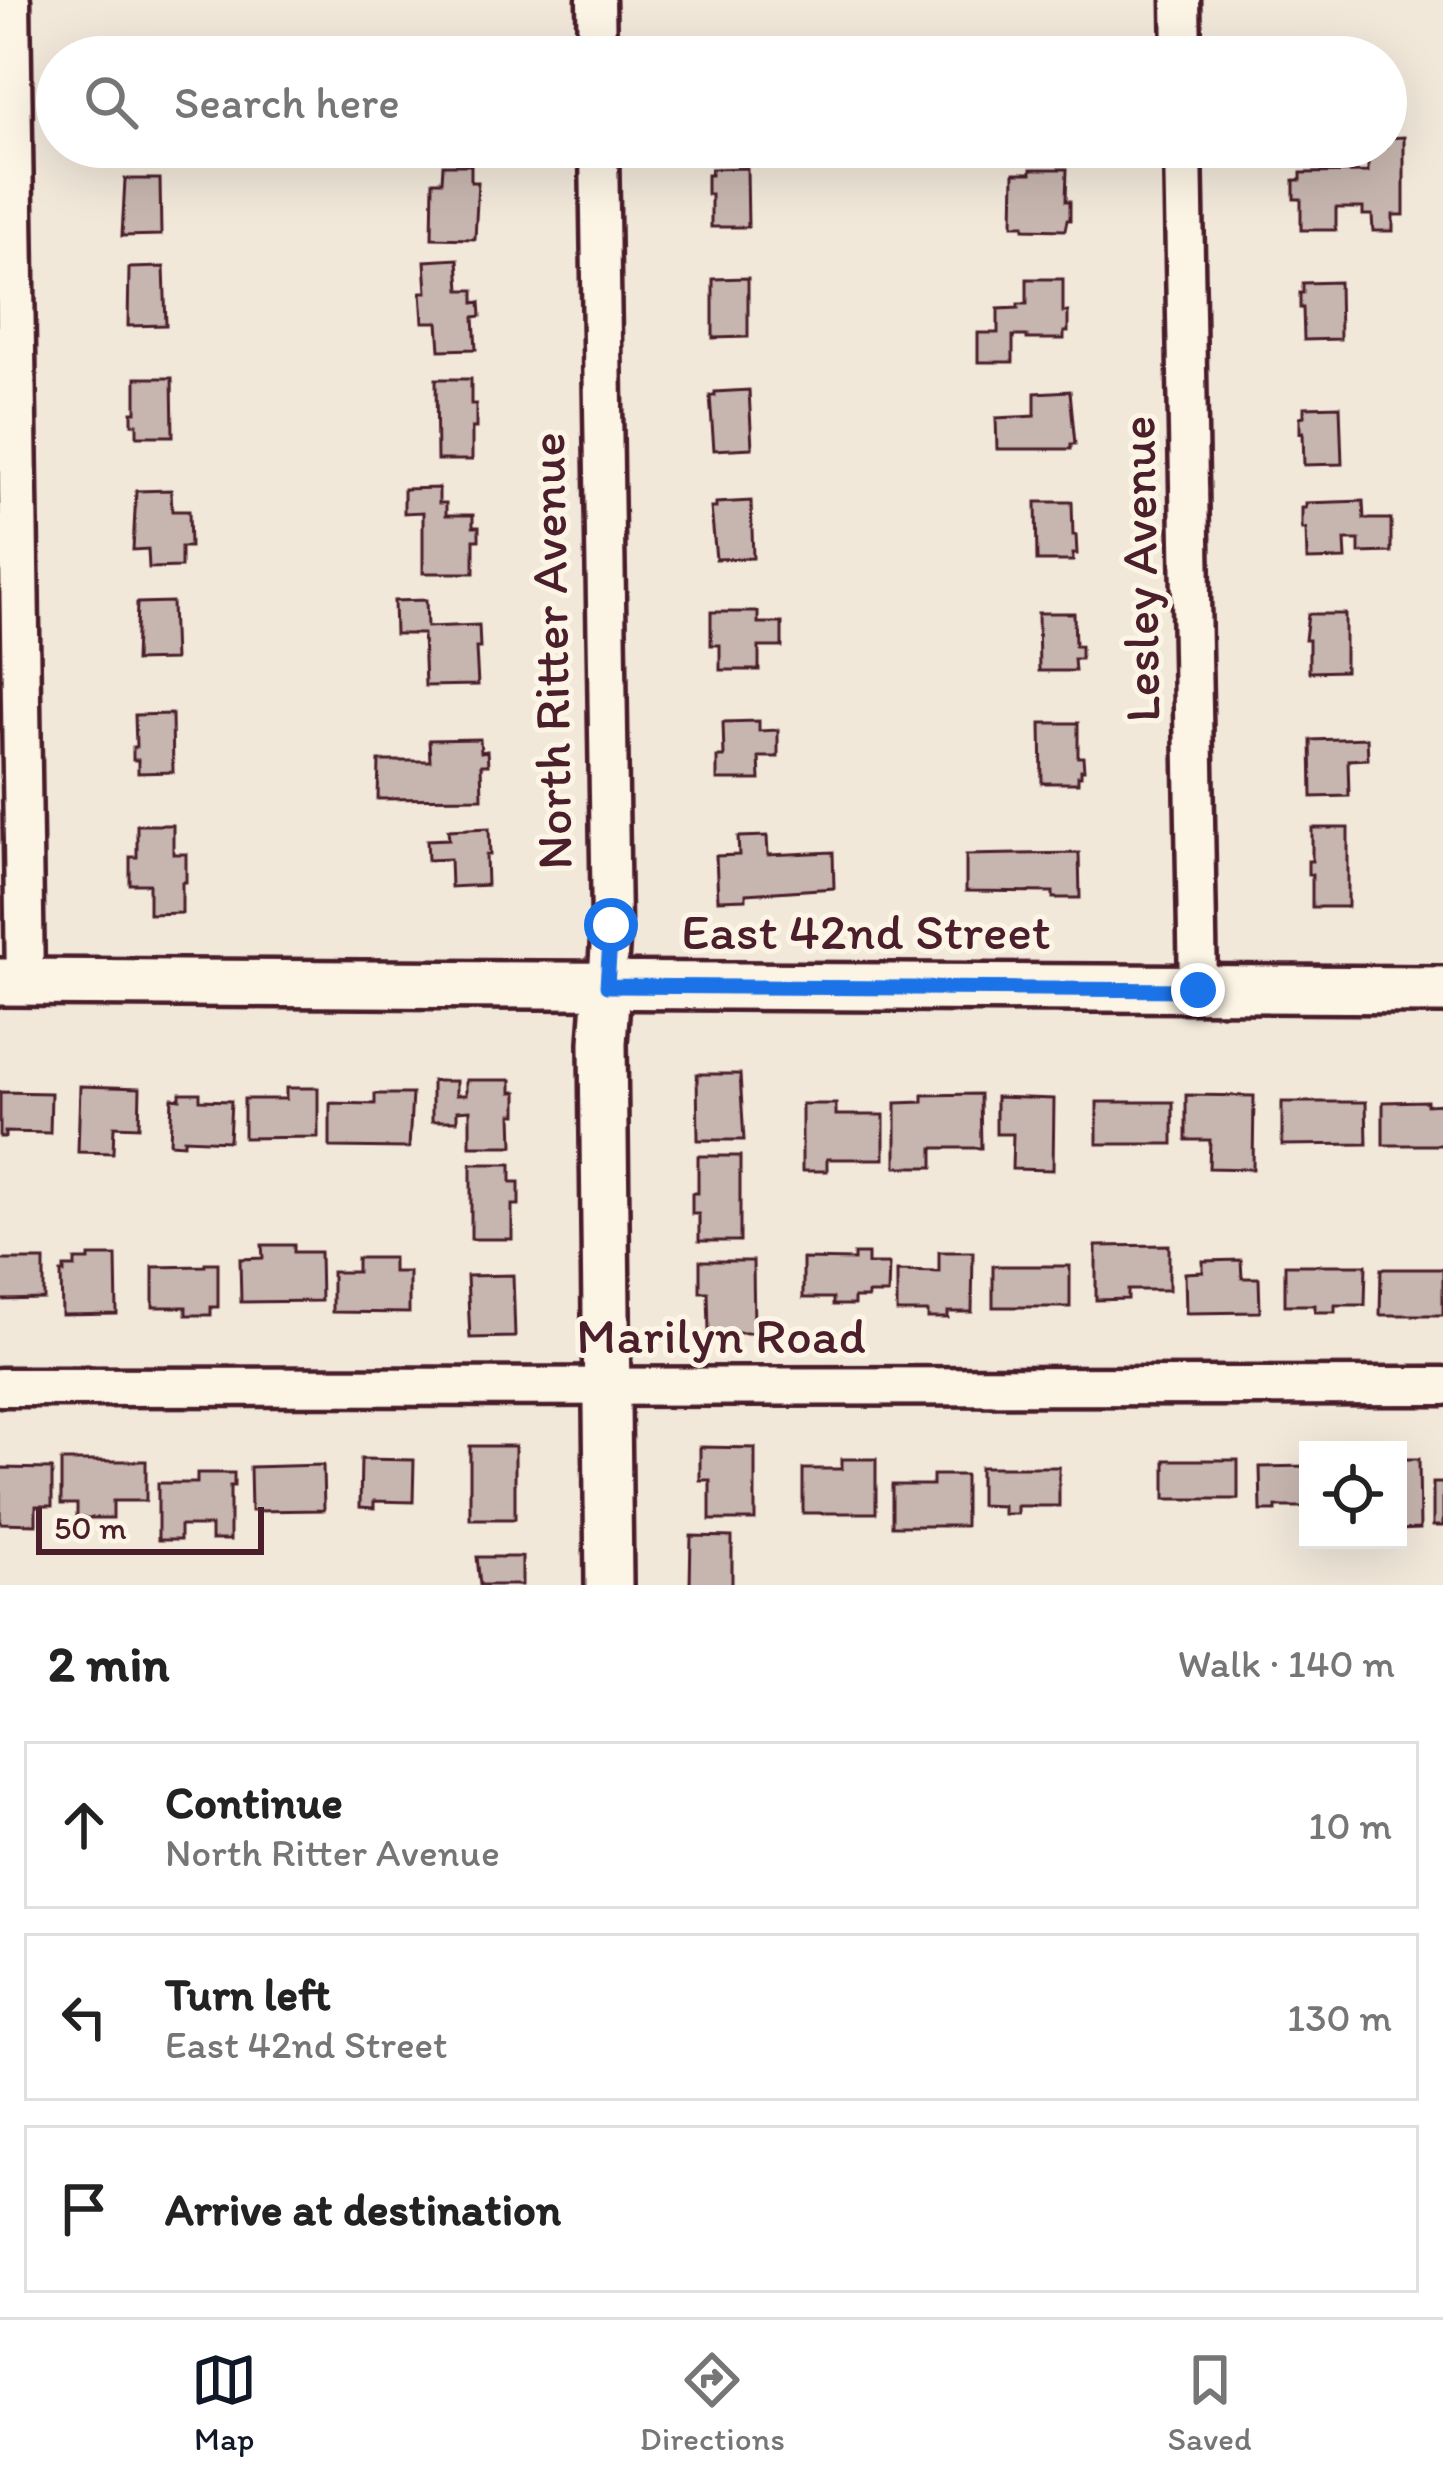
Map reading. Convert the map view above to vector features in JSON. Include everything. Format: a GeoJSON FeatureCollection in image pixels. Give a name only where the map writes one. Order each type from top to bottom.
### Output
{"type":"FeatureCollection","features":[{"type":"Feature","properties":{"kind":"street"},"geometry":{"type":"LineString","coordinates":[[11,0],[12,982]]}},
{"type":"Feature","properties":{"kind":"street"},"geometry":{"type":"LineString","coordinates":[[596,0],[597,36]]}},
{"type":"Feature","properties":{"kind":"street"},"geometry":{"type":"LineString","coordinates":[[1181,0],[1182,36]]}},
{"type":"Feature","properties":{"kind":"street","name":"North Ritter Avenue"},"geometry":{"type":"LineString","coordinates":[[599,168],[611,925],[603,1043],[609,1585]]}},
{"type":"Feature","properties":{"kind":"street","name":"Lesley Avenue"},"geometry":{"type":"LineString","coordinates":[[1183,168],[1198,990]]}},
{"type":"Feature","properties":{"kind":"street","name":"East 42nd Street"},"geometry":{"type":"LineString","coordinates":[[12,982],[1443,990]]}},
{"type":"Feature","properties":{"kind":"street","name":"Marilyn Road"},"geometry":{"type":"LineString","coordinates":[[0,1387],[1443,1386]]}},
{"type":"Feature","properties":{"kind":"building"},"geometry":{"type":"Polygon","coordinates":[[[443,168],[471,168],[471,182],[478,182],[475,239],[432,238],[433,181],[442,181],[443,168]]]}},
{"type":"Feature","properties":{"kind":"building"},"geometry":{"type":"Polygon","coordinates":[[[747,168],[748,227],[711,227],[707,175],[711,169],[747,168]]]}},
{"type":"Feature","properties":{"kind":"building"},"geometry":{"type":"Polygon","coordinates":[[[1368,168],[1404,168],[1404,215],[1393,215],[1393,231],[1373,231],[1372,215],[1363,215],[1363,208],[1336,208],[1336,230],[1301,230],[1301,199],[1294,199],[1294,180],[1301,180],[1301,173],[1368,172],[1368,168]]]}},
{"type":"Feature","properties":{"kind":"building"},"geometry":{"type":"Polygon","coordinates":[[[1031,169],[1067,169],[1070,220],[1065,230],[1013,225],[1014,173],[1031,173],[1031,169]]]}},
{"type":"Feature","properties":{"kind":"building"},"geometry":{"type":"Polygon","coordinates":[[[125,179],[160,179],[161,235],[122,236],[125,179]]]}},
{"type":"Feature","properties":{"kind":"building"},"geometry":{"type":"Polygon","coordinates":[[[458,259],[460,290],[474,290],[474,303],[480,302],[481,316],[474,317],[476,349],[440,350],[438,322],[423,322],[425,261],[458,259]]]}},
{"type":"Feature","properties":{"kind":"building"},"geometry":{"type":"Polygon","coordinates":[[[164,267],[166,325],[128,326],[129,268],[164,267]]]}},
{"type":"Feature","properties":{"kind":"building"},"geometry":{"type":"Polygon","coordinates":[[[748,278],[748,337],[713,338],[713,279],[748,278]]]}},
{"type":"Feature","properties":{"kind":"building"},"geometry":{"type":"Polygon","coordinates":[[[1027,279],[1063,279],[1063,312],[1068,312],[1064,339],[1013,336],[1013,362],[978,362],[978,333],[998,333],[998,309],[1027,304],[1027,279]]]}},
{"type":"Feature","properties":{"kind":"building"},"geometry":{"type":"Polygon","coordinates":[[[1339,282],[1340,339],[1304,340],[1303,283],[1339,282]]]}},
{"type":"Feature","properties":{"kind":"building"},"geometry":{"type":"Polygon","coordinates":[[[136,378],[172,378],[173,436],[137,436],[137,424],[132,424],[136,378]]]}},
{"type":"Feature","properties":{"kind":"building"},"geometry":{"type":"Polygon","coordinates":[[[436,379],[471,379],[471,404],[476,404],[472,460],[437,460],[436,379]]]}},
{"type":"Feature","properties":{"kind":"building"},"geometry":{"type":"Polygon","coordinates":[[[749,390],[752,448],[714,450],[710,396],[749,390]]]}},
{"type":"Feature","properties":{"kind":"building"},"geometry":{"type":"Polygon","coordinates":[[[1070,391],[1075,444],[1071,449],[997,449],[996,418],[1035,416],[1035,393],[1070,391]]]}},
{"type":"Feature","properties":{"kind":"building"},"geometry":{"type":"Polygon","coordinates":[[[1340,406],[1342,464],[1304,465],[1300,417],[1304,407],[1340,406]]]}},
{"type":"Feature","properties":{"kind":"building"},"geometry":{"type":"Polygon","coordinates":[[[439,488],[439,503],[446,503],[446,515],[473,515],[473,527],[479,527],[474,573],[423,573],[423,512],[404,513],[404,489],[439,488]]]}},
{"type":"Feature","properties":{"kind":"building"},"geometry":{"type":"Polygon","coordinates":[[[171,490],[172,511],[189,511],[190,547],[181,547],[181,567],[149,568],[148,549],[133,550],[136,491],[171,490]]]}},
{"type":"Feature","properties":{"kind":"building"},"geometry":{"type":"Polygon","coordinates":[[[751,501],[753,558],[716,559],[711,508],[716,503],[751,501]]]}},
{"type":"Feature","properties":{"kind":"building"},"geometry":{"type":"Polygon","coordinates":[[[1363,501],[1364,519],[1391,519],[1391,552],[1359,553],[1359,540],[1345,540],[1346,559],[1307,560],[1306,529],[1302,529],[1306,503],[1363,501]]]}},
{"type":"Feature","properties":{"kind":"building"},"geometry":{"type":"Polygon","coordinates":[[[1036,502],[1072,502],[1077,554],[1073,561],[1037,561],[1036,502]]]}},
{"type":"Feature","properties":{"kind":"building"},"geometry":{"type":"Polygon","coordinates":[[[426,600],[427,627],[479,625],[478,685],[425,686],[423,634],[395,634],[394,601],[426,600]]]}},
{"type":"Feature","properties":{"kind":"building"},"geometry":{"type":"Polygon","coordinates":[[[172,602],[174,660],[135,661],[137,603],[172,602]]]}},
{"type":"Feature","properties":{"kind":"building"},"geometry":{"type":"Polygon","coordinates":[[[711,612],[758,612],[758,623],[782,623],[782,647],[759,647],[759,670],[720,670],[720,645],[711,645],[711,612]]]}},
{"type":"Feature","properties":{"kind":"building"},"geometry":{"type":"Polygon","coordinates":[[[1038,613],[1074,613],[1075,646],[1081,646],[1081,659],[1074,659],[1075,671],[1039,671],[1038,613]]]}},
{"type":"Feature","properties":{"kind":"building"},"geometry":{"type":"Polygon","coordinates":[[[1308,614],[1345,614],[1345,671],[1309,672],[1308,614]]]}},
{"type":"Feature","properties":{"kind":"building"},"geometry":{"type":"Polygon","coordinates":[[[172,714],[173,772],[138,773],[138,760],[133,760],[135,715],[172,714]]]}},
{"type":"Feature","properties":{"kind":"building"},"geometry":{"type":"Polygon","coordinates":[[[759,721],[759,731],[778,730],[778,757],[759,757],[760,780],[717,780],[717,757],[724,757],[723,722],[759,721]]]}},
{"type":"Feature","properties":{"kind":"building"},"geometry":{"type":"Polygon","coordinates":[[[1041,723],[1078,723],[1078,757],[1083,757],[1084,770],[1078,783],[1042,783],[1041,723]]]}},
{"type":"Feature","properties":{"kind":"building"},"geometry":{"type":"Polygon","coordinates":[[[1367,738],[1368,759],[1348,760],[1349,796],[1312,797],[1311,740],[1367,738]]]}},
{"type":"Feature","properties":{"kind":"building"},"geometry":{"type":"Polygon","coordinates":[[[480,739],[488,765],[481,765],[482,798],[378,799],[379,761],[430,761],[429,740],[480,739]]]}},
{"type":"Feature","properties":{"kind":"building"},"geometry":{"type":"Polygon","coordinates":[[[137,825],[173,825],[173,854],[186,854],[182,913],[149,914],[149,884],[130,884],[130,857],[137,857],[137,825]]]}},
{"type":"Feature","properties":{"kind":"building"},"geometry":{"type":"Polygon","coordinates":[[[489,828],[487,885],[451,887],[450,859],[428,860],[427,840],[449,839],[448,830],[489,828]]]}},
{"type":"Feature","properties":{"kind":"building"},"geometry":{"type":"Polygon","coordinates":[[[1312,828],[1348,828],[1348,907],[1312,907],[1308,861],[1312,861],[1312,828]]]}},
{"type":"Feature","properties":{"kind":"building"},"geometry":{"type":"Polygon","coordinates":[[[767,836],[768,855],[833,852],[834,888],[718,900],[716,856],[739,855],[738,837],[767,836]]]}},
{"type":"Feature","properties":{"kind":"building"},"geometry":{"type":"Polygon","coordinates":[[[1079,853],[1080,898],[1053,898],[1053,892],[966,891],[966,855],[1079,853]]]}},
{"type":"Feature","properties":{"kind":"building"},"geometry":{"type":"Polygon","coordinates":[[[697,1074],[740,1074],[744,1140],[698,1140],[697,1074]]]}},
{"type":"Feature","properties":{"kind":"building"},"geometry":{"type":"Polygon","coordinates":[[[466,1080],[511,1080],[511,1092],[517,1092],[513,1146],[470,1146],[470,1110],[457,1111],[457,1121],[432,1121],[432,1081],[456,1081],[456,1095],[466,1095],[466,1080]]]}},
{"type":"Feature","properties":{"kind":"building"},"geometry":{"type":"Polygon","coordinates":[[[80,1086],[140,1088],[139,1127],[114,1126],[113,1153],[78,1152],[80,1086]]]}},
{"type":"Feature","properties":{"kind":"building"},"geometry":{"type":"Polygon","coordinates":[[[286,1088],[318,1088],[318,1137],[244,1138],[244,1099],[286,1099],[286,1088]]]}},
{"type":"Feature","properties":{"kind":"building"},"geometry":{"type":"Polygon","coordinates":[[[0,1092],[51,1093],[50,1133],[5,1132],[0,1137],[0,1092]]]}},
{"type":"Feature","properties":{"kind":"building"},"geometry":{"type":"Polygon","coordinates":[[[180,1093],[200,1093],[200,1100],[231,1101],[229,1141],[170,1143],[172,1098],[180,1099],[180,1093]]]}},
{"type":"Feature","properties":{"kind":"building"},"geometry":{"type":"Polygon","coordinates":[[[375,1094],[412,1094],[409,1148],[330,1147],[330,1103],[375,1104],[375,1094]]]}},
{"type":"Feature","properties":{"kind":"building"},"geometry":{"type":"Polygon","coordinates":[[[980,1094],[981,1148],[933,1148],[933,1167],[896,1167],[896,1103],[923,1102],[923,1095],[980,1094]]]}},
{"type":"Feature","properties":{"kind":"building"},"geometry":{"type":"Polygon","coordinates":[[[1186,1095],[1254,1096],[1253,1169],[1209,1168],[1210,1140],[1186,1140],[1186,1095]]]}},
{"type":"Feature","properties":{"kind":"building"},"geometry":{"type":"Polygon","coordinates":[[[996,1097],[1054,1099],[1053,1170],[1012,1169],[1013,1134],[996,1134],[996,1097]]]}},
{"type":"Feature","properties":{"kind":"building"},"geometry":{"type":"Polygon","coordinates":[[[1427,1101],[1427,1105],[1443,1104],[1443,1145],[1383,1145],[1383,1102],[1427,1101]]]}},
{"type":"Feature","properties":{"kind":"building"},"geometry":{"type":"Polygon","coordinates":[[[1097,1102],[1173,1102],[1173,1144],[1097,1144],[1097,1102]]]}},
{"type":"Feature","properties":{"kind":"building"},"geometry":{"type":"Polygon","coordinates":[[[1282,1102],[1366,1102],[1367,1144],[1282,1145],[1282,1102]]]}},
{"type":"Feature","properties":{"kind":"building"},"geometry":{"type":"Polygon","coordinates":[[[802,1104],[836,1104],[836,1115],[884,1115],[884,1159],[827,1159],[827,1171],[802,1171],[802,1104]]]}},
{"type":"Feature","properties":{"kind":"building"},"geometry":{"type":"Polygon","coordinates":[[[698,1156],[740,1156],[740,1241],[699,1241],[699,1214],[692,1214],[692,1193],[698,1193],[698,1156]]]}},
{"type":"Feature","properties":{"kind":"building"},"geometry":{"type":"Polygon","coordinates":[[[471,1164],[511,1164],[511,1182],[519,1182],[519,1205],[512,1205],[512,1239],[471,1239],[471,1164]]]}},
{"type":"Feature","properties":{"kind":"building"},"geometry":{"type":"Polygon","coordinates":[[[262,1245],[294,1245],[294,1252],[320,1252],[321,1301],[241,1302],[240,1259],[263,1258],[262,1245]]]}},
{"type":"Feature","properties":{"kind":"building"},"geometry":{"type":"Polygon","coordinates":[[[1169,1245],[1169,1290],[1128,1290],[1128,1299],[1096,1300],[1096,1246],[1169,1245]]]}},
{"type":"Feature","properties":{"kind":"building"},"geometry":{"type":"Polygon","coordinates":[[[939,1252],[973,1252],[972,1312],[928,1318],[928,1312],[897,1312],[897,1271],[939,1272],[939,1252]]]}},
{"type":"Feature","properties":{"kind":"building"},"geometry":{"type":"Polygon","coordinates":[[[854,1254],[868,1254],[868,1264],[889,1264],[888,1294],[854,1298],[854,1305],[833,1305],[833,1298],[803,1298],[803,1259],[854,1260],[854,1254]]]}},
{"type":"Feature","properties":{"kind":"building"},"geometry":{"type":"Polygon","coordinates":[[[89,1256],[116,1256],[117,1314],[62,1315],[61,1273],[64,1267],[75,1267],[75,1260],[89,1260],[89,1256]]]}},
{"type":"Feature","properties":{"kind":"building"},"geometry":{"type":"Polygon","coordinates":[[[357,1258],[393,1258],[393,1272],[409,1272],[409,1313],[332,1312],[332,1272],[357,1272],[357,1258]]]}},
{"type":"Feature","properties":{"kind":"building"},"geometry":{"type":"Polygon","coordinates":[[[0,1260],[44,1260],[44,1299],[0,1300],[0,1260]]]}},
{"type":"Feature","properties":{"kind":"building"},"geometry":{"type":"Polygon","coordinates":[[[1241,1260],[1242,1278],[1259,1278],[1260,1312],[1186,1313],[1185,1273],[1203,1272],[1203,1261],[1241,1260]]]}},
{"type":"Feature","properties":{"kind":"building"},"geometry":{"type":"Polygon","coordinates":[[[700,1261],[753,1261],[754,1333],[709,1333],[708,1292],[700,1292],[700,1261]]]}},
{"type":"Feature","properties":{"kind":"building"},"geometry":{"type":"Polygon","coordinates":[[[218,1263],[218,1307],[211,1307],[211,1315],[186,1315],[186,1307],[153,1307],[153,1267],[218,1263]]]}},
{"type":"Feature","properties":{"kind":"building"},"geometry":{"type":"Polygon","coordinates":[[[1285,1265],[1366,1265],[1365,1305],[1335,1305],[1335,1312],[1315,1312],[1315,1305],[1285,1305],[1285,1265]]]}},
{"type":"Feature","properties":{"kind":"building"},"geometry":{"type":"Polygon","coordinates":[[[993,1266],[1070,1266],[1070,1307],[993,1307],[993,1266]]]}},
{"type":"Feature","properties":{"kind":"building"},"geometry":{"type":"Polygon","coordinates":[[[1381,1269],[1443,1269],[1443,1315],[1380,1315],[1381,1269]]]}},
{"type":"Feature","properties":{"kind":"building"},"geometry":{"type":"Polygon","coordinates":[[[513,1275],[515,1337],[470,1338],[467,1276],[513,1275]]]}},
{"type":"Feature","properties":{"kind":"building"},"geometry":{"type":"Polygon","coordinates":[[[470,1446],[515,1446],[515,1519],[470,1519],[470,1446]]]}},
{"type":"Feature","properties":{"kind":"building"},"geometry":{"type":"Polygon","coordinates":[[[700,1447],[755,1448],[755,1520],[710,1520],[710,1480],[700,1480],[700,1447]]]}},
{"type":"Feature","properties":{"kind":"building"},"geometry":{"type":"Polygon","coordinates":[[[361,1459],[414,1460],[413,1502],[374,1501],[374,1508],[360,1507],[361,1459]]]}},
{"type":"Feature","properties":{"kind":"building"},"geometry":{"type":"Polygon","coordinates":[[[842,1459],[876,1459],[876,1513],[803,1513],[803,1469],[842,1469],[842,1459]]]}},
{"type":"Feature","properties":{"kind":"building"},"geometry":{"type":"Polygon","coordinates":[[[1407,1459],[1419,1459],[1420,1529],[1407,1530],[1407,1459]]]}},
{"type":"Feature","properties":{"kind":"building"},"geometry":{"type":"Polygon","coordinates":[[[1165,1460],[1238,1460],[1238,1499],[1165,1499],[1165,1460]]]}},
{"type":"Feature","properties":{"kind":"building"},"geometry":{"type":"Polygon","coordinates":[[[61,1461],[146,1461],[146,1501],[113,1501],[113,1518],[77,1518],[77,1504],[61,1504],[61,1461]]]}},
{"type":"Feature","properties":{"kind":"building"},"geometry":{"type":"Polygon","coordinates":[[[323,1465],[324,1510],[251,1511],[250,1467],[323,1465]]]}},
{"type":"Feature","properties":{"kind":"building"},"geometry":{"type":"Polygon","coordinates":[[[1299,1466],[1299,1507],[1261,1511],[1260,1467],[1299,1466]]]}},
{"type":"Feature","properties":{"kind":"building"},"geometry":{"type":"Polygon","coordinates":[[[980,1467],[1059,1467],[1059,1506],[1017,1506],[1017,1514],[1003,1514],[1003,1506],[980,1505],[980,1467]]]}},
{"type":"Feature","properties":{"kind":"building"},"geometry":{"type":"Polygon","coordinates":[[[0,1468],[52,1469],[52,1506],[36,1506],[36,1524],[0,1523],[0,1468]]]}},
{"type":"Feature","properties":{"kind":"building"},"geometry":{"type":"Polygon","coordinates":[[[197,1473],[234,1473],[230,1540],[211,1540],[211,1526],[180,1526],[180,1540],[158,1540],[158,1483],[197,1483],[197,1473]]]}},
{"type":"Feature","properties":{"kind":"building"},"geometry":{"type":"Polygon","coordinates":[[[933,1475],[965,1475],[965,1526],[892,1526],[892,1485],[933,1485],[933,1475]]]}},
{"type":"Feature","properties":{"kind":"building"},"geometry":{"type":"Polygon","coordinates":[[[1433,1483],[1443,1483],[1443,1526],[1433,1526],[1433,1483]]]}},
{"type":"Feature","properties":{"kind":"building"},"geometry":{"type":"Polygon","coordinates":[[[691,1536],[732,1537],[732,1585],[690,1585],[691,1536]]]}},
{"type":"Feature","properties":{"kind":"building"},"geometry":{"type":"Polygon","coordinates":[[[477,1557],[522,1557],[522,1585],[480,1585],[477,1557]]]}},
{"type":"Feature","properties":{"kind":"route"},"geometry":{"type":"LineString","coordinates":[[611,925],[607,986],[1198,990]]}}]}
